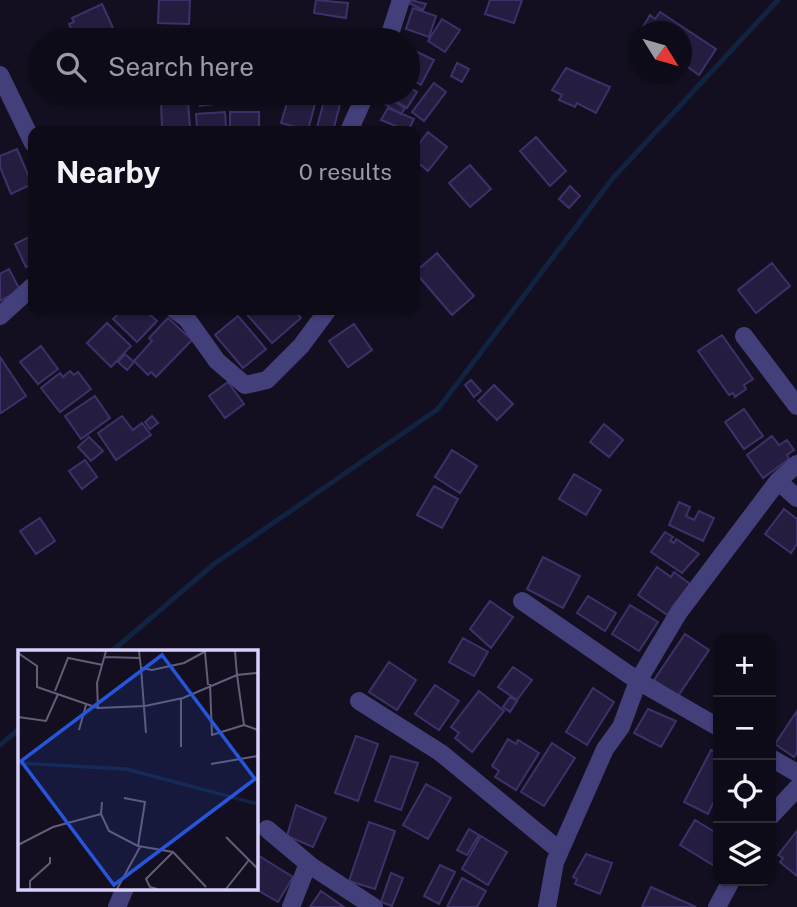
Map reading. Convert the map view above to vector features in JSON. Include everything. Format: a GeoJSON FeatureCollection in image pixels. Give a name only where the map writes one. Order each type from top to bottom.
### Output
{"type":"FeatureCollection","features":[{"type":"Feature","properties":{"kind":"street"},"geometry":{"type":"LineString","coordinates":[[392,28],[401,0]]}},
{"type":"Feature","properties":{"kind":"street"},"geometry":{"type":"LineString","coordinates":[[0,75],[28,133]]}},
{"type":"Feature","properties":{"kind":"street"},"geometry":{"type":"LineString","coordinates":[[351,126],[361,105]]}},
{"type":"Feature","properties":{"kind":"street"},"geometry":{"type":"LineString","coordinates":[[0,316],[28,291]]}},
{"type":"Feature","properties":{"kind":"street"},"geometry":{"type":"LineString","coordinates":[[182,315],[217,361],[245,385],[267,380],[301,346],[324,315]]}},
{"type":"Feature","properties":{"kind":"street"},"geometry":{"type":"LineString","coordinates":[[744,336],[797,406]]}},
{"type":"Feature","properties":{"kind":"street"},"geometry":{"type":"LineString","coordinates":[[547,907],[560,851],[606,749],[621,727],[638,681],[679,612],[778,481],[797,464]]}},
{"type":"Feature","properties":{"kind":"street"},"geometry":{"type":"LineString","coordinates":[[778,481],[797,498]]}},
{"type":"Feature","properties":{"kind":"street"},"geometry":{"type":"LineString","coordinates":[[522,601],[638,681],[713,724]]}},
{"type":"Feature","properties":{"kind":"street"},"geometry":{"type":"LineString","coordinates":[[359,701],[441,753],[560,851]]}},
{"type":"Feature","properties":{"kind":"street"},"geometry":{"type":"LineString","coordinates":[[774,760],[797,773]]}},
{"type":"Feature","properties":{"kind":"street"},"geometry":{"type":"LineString","coordinates":[[776,811],[797,788]]}},
{"type":"Feature","properties":{"kind":"street"},"geometry":{"type":"LineString","coordinates":[[267,829],[311,866],[374,907]]}},
{"type":"Feature","properties":{"kind":"street"},"geometry":{"type":"LineString","coordinates":[[291,907],[311,866]]}},
{"type":"Feature","properties":{"kind":"street"},"geometry":{"type":"LineString","coordinates":[[718,907],[728,886]]}},
{"type":"Feature","properties":{"kind":"street"},"geometry":{"type":"LineString","coordinates":[[117,907],[124,890]]}},
{"type":"Feature","properties":{"kind":"building"},"geometry":{"type":"Polygon","coordinates":[[[159,0],[190,0],[189,24],[158,23],[159,0]]]}},
{"type":"Feature","properties":{"kind":"building"},"geometry":{"type":"Polygon","coordinates":[[[316,0],[348,3],[346,18],[314,13],[316,0]]]}},
{"type":"Feature","properties":{"kind":"building"},"geometry":{"type":"Polygon","coordinates":[[[411,0],[426,4],[423,10],[409,3],[411,0]]]}},
{"type":"Feature","properties":{"kind":"building"},"geometry":{"type":"Polygon","coordinates":[[[490,0],[522,0],[514,23],[485,14],[490,0]]]}},
{"type":"Feature","properties":{"kind":"building"},"geometry":{"type":"Polygon","coordinates":[[[102,4],[113,28],[71,28],[69,24],[74,22],[72,18],[102,4]]]}},
{"type":"Feature","properties":{"kind":"building"},"geometry":{"type":"Polygon","coordinates":[[[413,8],[436,16],[429,37],[420,34],[420,28],[406,28],[413,8]]]}},
{"type":"Feature","properties":{"kind":"building"},"geometry":{"type":"Polygon","coordinates":[[[660,12],[674,21],[646,21],[650,15],[655,19],[660,12]]]}},
{"type":"Feature","properties":{"kind":"building"},"geometry":{"type":"Polygon","coordinates":[[[442,19],[460,30],[445,52],[428,41],[442,19]]]}},
{"type":"Feature","properties":{"kind":"building"},"geometry":{"type":"Polygon","coordinates":[[[692,33],[716,49],[699,75],[692,70],[692,33]]]}},
{"type":"Feature","properties":{"kind":"building"},"geometry":{"type":"Polygon","coordinates":[[[420,53],[434,60],[420,84],[420,53]]]}},
{"type":"Feature","properties":{"kind":"building"},"geometry":{"type":"Polygon","coordinates":[[[457,63],[469,69],[462,82],[451,76],[457,63]]]}},
{"type":"Feature","properties":{"kind":"building"},"geometry":{"type":"Polygon","coordinates":[[[566,68],[610,87],[596,113],[577,103],[575,107],[559,100],[562,95],[552,90],[566,68]]]}},
{"type":"Feature","properties":{"kind":"building"},"geometry":{"type":"Polygon","coordinates":[[[434,83],[446,92],[424,121],[412,112],[420,105],[434,83]]]}},
{"type":"Feature","properties":{"kind":"building"},"geometry":{"type":"Polygon","coordinates":[[[161,105],[188,105],[190,126],[162,126],[161,105]]]}},
{"type":"Feature","properties":{"kind":"building"},"geometry":{"type":"Polygon","coordinates":[[[286,105],[315,105],[309,126],[281,123],[286,105]]]}},
{"type":"Feature","properties":{"kind":"building"},"geometry":{"type":"Polygon","coordinates":[[[323,105],[340,105],[334,126],[317,126],[323,105]]]}},
{"type":"Feature","properties":{"kind":"building"},"geometry":{"type":"Polygon","coordinates":[[[386,105],[400,105],[405,108],[401,114],[386,105]]]}},
{"type":"Feature","properties":{"kind":"building"},"geometry":{"type":"Polygon","coordinates":[[[388,108],[414,119],[410,126],[396,126],[381,120],[388,108]]]}},
{"type":"Feature","properties":{"kind":"building"},"geometry":{"type":"Polygon","coordinates":[[[225,112],[226,126],[197,126],[196,114],[225,112]]]}},
{"type":"Feature","properties":{"kind":"building"},"geometry":{"type":"Polygon","coordinates":[[[230,112],[259,112],[259,126],[230,126],[230,112]]]}},
{"type":"Feature","properties":{"kind":"building"},"geometry":{"type":"Polygon","coordinates":[[[428,132],[447,147],[428,171],[420,164],[420,142],[428,132]]]}},
{"type":"Feature","properties":{"kind":"building"},"geometry":{"type":"Polygon","coordinates":[[[536,137],[566,171],[550,186],[520,151],[536,137]]]}},
{"type":"Feature","properties":{"kind":"building"},"geometry":{"type":"Polygon","coordinates":[[[17,149],[28,175],[28,186],[11,194],[0,167],[0,156],[17,149]]]}},
{"type":"Feature","properties":{"kind":"building"},"geometry":{"type":"Polygon","coordinates":[[[470,165],[491,189],[470,207],[449,183],[470,165]]]}},
{"type":"Feature","properties":{"kind":"building"},"geometry":{"type":"Polygon","coordinates":[[[570,186],[580,196],[569,208],[559,199],[570,186]]]}},
{"type":"Feature","properties":{"kind":"building"},"geometry":{"type":"Polygon","coordinates":[[[28,238],[26,267],[15,244],[28,238]]]}},
{"type":"Feature","properties":{"kind":"building"},"geometry":{"type":"Polygon","coordinates":[[[437,253],[474,296],[452,315],[420,278],[420,268],[437,253]]]}},
{"type":"Feature","properties":{"kind":"building"},"geometry":{"type":"Polygon","coordinates":[[[772,263],[790,286],[756,313],[738,290],[772,263]]]}},
{"type":"Feature","properties":{"kind":"building"},"geometry":{"type":"Polygon","coordinates":[[[9,269],[20,290],[0,301],[0,274],[9,269]]]}},
{"type":"Feature","properties":{"kind":"building"},"geometry":{"type":"Polygon","coordinates":[[[117,315],[150,315],[157,321],[137,342],[113,319],[117,315]]]}},
{"type":"Feature","properties":{"kind":"building"},"geometry":{"type":"Polygon","coordinates":[[[248,315],[298,315],[301,318],[272,343],[248,315]]]}},
{"type":"Feature","properties":{"kind":"building"},"geometry":{"type":"Polygon","coordinates":[[[238,316],[266,349],[243,368],[215,335],[238,316]]]}},
{"type":"Feature","properties":{"kind":"building"},"geometry":{"type":"Polygon","coordinates":[[[168,318],[192,340],[156,377],[151,372],[148,375],[134,361],[152,341],[149,338],[168,318]]]}},
{"type":"Feature","properties":{"kind":"building"},"geometry":{"type":"Polygon","coordinates":[[[107,323],[131,346],[111,367],[87,343],[107,323]]]}},
{"type":"Feature","properties":{"kind":"building"},"geometry":{"type":"Polygon","coordinates":[[[354,324],[372,350],[348,367],[329,341],[354,324]]]}},
{"type":"Feature","properties":{"kind":"building"},"geometry":{"type":"Polygon","coordinates":[[[722,335],[753,379],[744,385],[746,389],[735,397],[733,393],[729,395],[698,351],[722,335]]]}},
{"type":"Feature","properties":{"kind":"building"},"geometry":{"type":"Polygon","coordinates":[[[41,346],[58,369],[38,384],[20,362],[41,346]]]}},
{"type":"Feature","properties":{"kind":"building"},"geometry":{"type":"Polygon","coordinates":[[[125,354],[134,362],[127,370],[118,362],[125,354]]]}},
{"type":"Feature","properties":{"kind":"building"},"geometry":{"type":"Polygon","coordinates":[[[0,357],[26,396],[1,413],[0,412],[0,357]]]}},
{"type":"Feature","properties":{"kind":"building"},"geometry":{"type":"Polygon","coordinates":[[[70,371],[74,375],[78,372],[91,389],[60,412],[41,388],[60,373],[63,377],[70,371]]]}},
{"type":"Feature","properties":{"kind":"building"},"geometry":{"type":"Polygon","coordinates":[[[471,380],[481,391],[474,397],[465,385],[471,380]]]}},
{"type":"Feature","properties":{"kind":"building"},"geometry":{"type":"Polygon","coordinates":[[[228,382],[244,404],[225,418],[209,396],[228,382]]]}},
{"type":"Feature","properties":{"kind":"building"},"geometry":{"type":"Polygon","coordinates":[[[494,385],[513,404],[497,420],[478,401],[494,385]]]}},
{"type":"Feature","properties":{"kind":"building"},"geometry":{"type":"Polygon","coordinates":[[[95,396],[110,418],[81,439],[65,416],[95,396]]]}},
{"type":"Feature","properties":{"kind":"building"},"geometry":{"type":"Polygon","coordinates":[[[744,409],[763,436],[744,449],[725,422],[744,409]]]}},
{"type":"Feature","properties":{"kind":"building"},"geometry":{"type":"Polygon","coordinates":[[[122,416],[133,430],[142,423],[151,435],[116,460],[98,433],[122,416]]]}},
{"type":"Feature","properties":{"kind":"building"},"geometry":{"type":"Polygon","coordinates":[[[152,416],[158,423],[150,429],[145,422],[152,416]]]}},
{"type":"Feature","properties":{"kind":"building"},"geometry":{"type":"Polygon","coordinates":[[[604,424],[623,440],[609,457],[590,442],[604,424]]]}},
{"type":"Feature","properties":{"kind":"building"},"geometry":{"type":"Polygon","coordinates":[[[772,436],[779,445],[787,440],[794,450],[787,455],[789,459],[763,478],[747,455],[772,436]]]}},
{"type":"Feature","properties":{"kind":"building"},"geometry":{"type":"Polygon","coordinates":[[[89,437],[103,451],[91,461],[78,447],[89,437]]]}},
{"type":"Feature","properties":{"kind":"building"},"geometry":{"type":"Polygon","coordinates":[[[452,450],[477,466],[460,493],[435,477],[452,450]]]}},
{"type":"Feature","properties":{"kind":"building"},"geometry":{"type":"Polygon","coordinates":[[[85,460],[97,477],[82,489],[69,471],[85,460]]]}},
{"type":"Feature","properties":{"kind":"building"},"geometry":{"type":"Polygon","coordinates":[[[574,474],[601,490],[586,515],[559,499],[574,474]]]}},
{"type":"Feature","properties":{"kind":"building"},"geometry":{"type":"Polygon","coordinates":[[[434,486],[458,499],[442,528],[417,515],[434,486]]]}},
{"type":"Feature","properties":{"kind":"building"},"geometry":{"type":"Polygon","coordinates":[[[679,502],[690,507],[686,516],[694,520],[699,511],[714,518],[703,541],[669,525],[679,502]]]}},
{"type":"Feature","properties":{"kind":"building"},"geometry":{"type":"Polygon","coordinates":[[[784,509],[797,519],[797,544],[791,553],[765,534],[784,509]]]}},
{"type":"Feature","properties":{"kind":"building"},"geometry":{"type":"Polygon","coordinates":[[[40,518],[55,541],[36,554],[20,531],[40,518]]]}},
{"type":"Feature","properties":{"kind":"building"},"geometry":{"type":"Polygon","coordinates":[[[665,532],[673,537],[670,541],[674,543],[676,539],[699,554],[682,573],[651,552],[665,532]]]}},
{"type":"Feature","properties":{"kind":"building"},"geometry":{"type":"Polygon","coordinates":[[[543,557],[580,576],[563,608],[527,589],[543,557]]]}},
{"type":"Feature","properties":{"kind":"building"},"geometry":{"type":"Polygon","coordinates":[[[657,567],[671,577],[674,572],[690,584],[669,616],[638,595],[657,567]]]}},
{"type":"Feature","properties":{"kind":"building"},"geometry":{"type":"Polygon","coordinates":[[[588,596],[616,613],[605,631],[577,613],[588,596]]]}},
{"type":"Feature","properties":{"kind":"building"},"geometry":{"type":"Polygon","coordinates":[[[490,601],[513,617],[491,648],[470,629],[490,601]]]}},
{"type":"Feature","properties":{"kind":"building"},"geometry":{"type":"Polygon","coordinates":[[[630,605],[658,622],[639,651],[612,634],[630,605]]]}},
{"type":"Feature","properties":{"kind":"building"},"geometry":{"type":"Polygon","coordinates":[[[685,634],[709,650],[678,696],[654,680],[685,634]]]}},
{"type":"Feature","properties":{"kind":"building"},"geometry":{"type":"Polygon","coordinates":[[[463,638],[488,652],[474,676],[449,662],[463,638]]]}},
{"type":"Feature","properties":{"kind":"building"},"geometry":{"type":"Polygon","coordinates":[[[389,662],[416,680],[397,710],[369,692],[389,662]]]}},
{"type":"Feature","properties":{"kind":"building"},"geometry":{"type":"Polygon","coordinates":[[[513,667],[532,680],[517,700],[498,687],[513,667]]]}},
{"type":"Feature","properties":{"kind":"building"},"geometry":{"type":"Polygon","coordinates":[[[435,685],[459,701],[439,730],[415,714],[435,685]]]}},
{"type":"Feature","properties":{"kind":"building"},"geometry":{"type":"Polygon","coordinates":[[[593,688],[614,702],[587,745],[566,732],[593,688]]]}},
{"type":"Feature","properties":{"kind":"building"},"geometry":{"type":"Polygon","coordinates":[[[479,691],[504,711],[472,752],[455,738],[459,733],[451,727],[479,691]]]}},
{"type":"Feature","properties":{"kind":"building"},"geometry":{"type":"Polygon","coordinates":[[[510,697],[517,701],[510,712],[503,707],[510,697]]]}},
{"type":"Feature","properties":{"kind":"building"},"geometry":{"type":"Polygon","coordinates":[[[648,709],[676,721],[661,747],[634,733],[648,709]]]}},
{"type":"Feature","properties":{"kind":"building"},"geometry":{"type":"Polygon","coordinates":[[[797,711],[797,752],[794,757],[776,742],[797,711]]]}},
{"type":"Feature","properties":{"kind":"building"},"geometry":{"type":"Polygon","coordinates":[[[356,736],[378,744],[358,801],[335,793],[356,736]]]}},
{"type":"Feature","properties":{"kind":"building"},"geometry":{"type":"Polygon","coordinates":[[[508,739],[516,744],[518,740],[539,753],[516,790],[495,777],[499,771],[492,766],[508,739]]]}},
{"type":"Feature","properties":{"kind":"building"},"geometry":{"type":"Polygon","coordinates":[[[552,743],[575,758],[544,806],[521,792],[552,743]]]}},
{"type":"Feature","properties":{"kind":"building"},"geometry":{"type":"Polygon","coordinates":[[[711,750],[713,751],[713,804],[708,814],[684,802],[711,750]]]}},
{"type":"Feature","properties":{"kind":"building"},"geometry":{"type":"Polygon","coordinates":[[[391,756],[418,763],[401,810],[375,801],[391,756]]]}},
{"type":"Feature","properties":{"kind":"building"},"geometry":{"type":"Polygon","coordinates":[[[426,784],[451,798],[428,839],[403,825],[426,784]]]}},
{"type":"Feature","properties":{"kind":"building"},"geometry":{"type":"Polygon","coordinates":[[[296,805],[326,818],[313,847],[287,836],[296,805]]]}},
{"type":"Feature","properties":{"kind":"building"},"geometry":{"type":"Polygon","coordinates":[[[695,820],[713,831],[713,865],[680,845],[695,820]]]}},
{"type":"Feature","properties":{"kind":"building"},"geometry":{"type":"Polygon","coordinates":[[[369,822],[395,831],[375,889],[349,881],[369,822]]]}},
{"type":"Feature","properties":{"kind":"building"},"geometry":{"type":"Polygon","coordinates":[[[469,829],[479,835],[467,855],[457,850],[469,829]]]}},
{"type":"Feature","properties":{"kind":"building"},"geometry":{"type":"Polygon","coordinates":[[[797,831],[797,876],[780,862],[783,858],[778,855],[797,831]]]}},
{"type":"Feature","properties":{"kind":"building"},"geometry":{"type":"Polygon","coordinates":[[[481,836],[507,852],[488,885],[462,869],[481,836]]]}},
{"type":"Feature","properties":{"kind":"building"},"geometry":{"type":"Polygon","coordinates":[[[586,854],[612,863],[600,894],[575,884],[577,879],[573,877],[586,854]]]}},
{"type":"Feature","properties":{"kind":"building"},"geometry":{"type":"Polygon","coordinates":[[[257,855],[293,877],[278,902],[257,890],[257,855]]]}},
{"type":"Feature","properties":{"kind":"building"},"geometry":{"type":"Polygon","coordinates":[[[440,865],[455,872],[439,904],[424,896],[440,865]]]}},
{"type":"Feature","properties":{"kind":"building"},"geometry":{"type":"Polygon","coordinates":[[[391,873],[403,878],[392,906],[381,902],[391,873]]]}},
{"type":"Feature","properties":{"kind":"building"},"geometry":{"type":"Polygon","coordinates":[[[462,878],[486,891],[477,907],[447,907],[462,878]]]}},
{"type":"Feature","properties":{"kind":"building"},"geometry":{"type":"Polygon","coordinates":[[[651,887],[696,907],[642,907],[651,887]]]}},
{"type":"Feature","properties":{"kind":"building"},"geometry":{"type":"Polygon","coordinates":[[[321,891],[344,907],[310,907],[321,891]]]}},
{"type":"Feature","properties":{"kind":"waterway"},"geometry":{"type":"LineString","coordinates":[[113,650],[214,564],[438,409],[613,178],[778,0]]}},
{"type":"Feature","properties":{"kind":"waterway"},"geometry":{"type":"LineString","coordinates":[[0,745],[18,730]]}}]}
